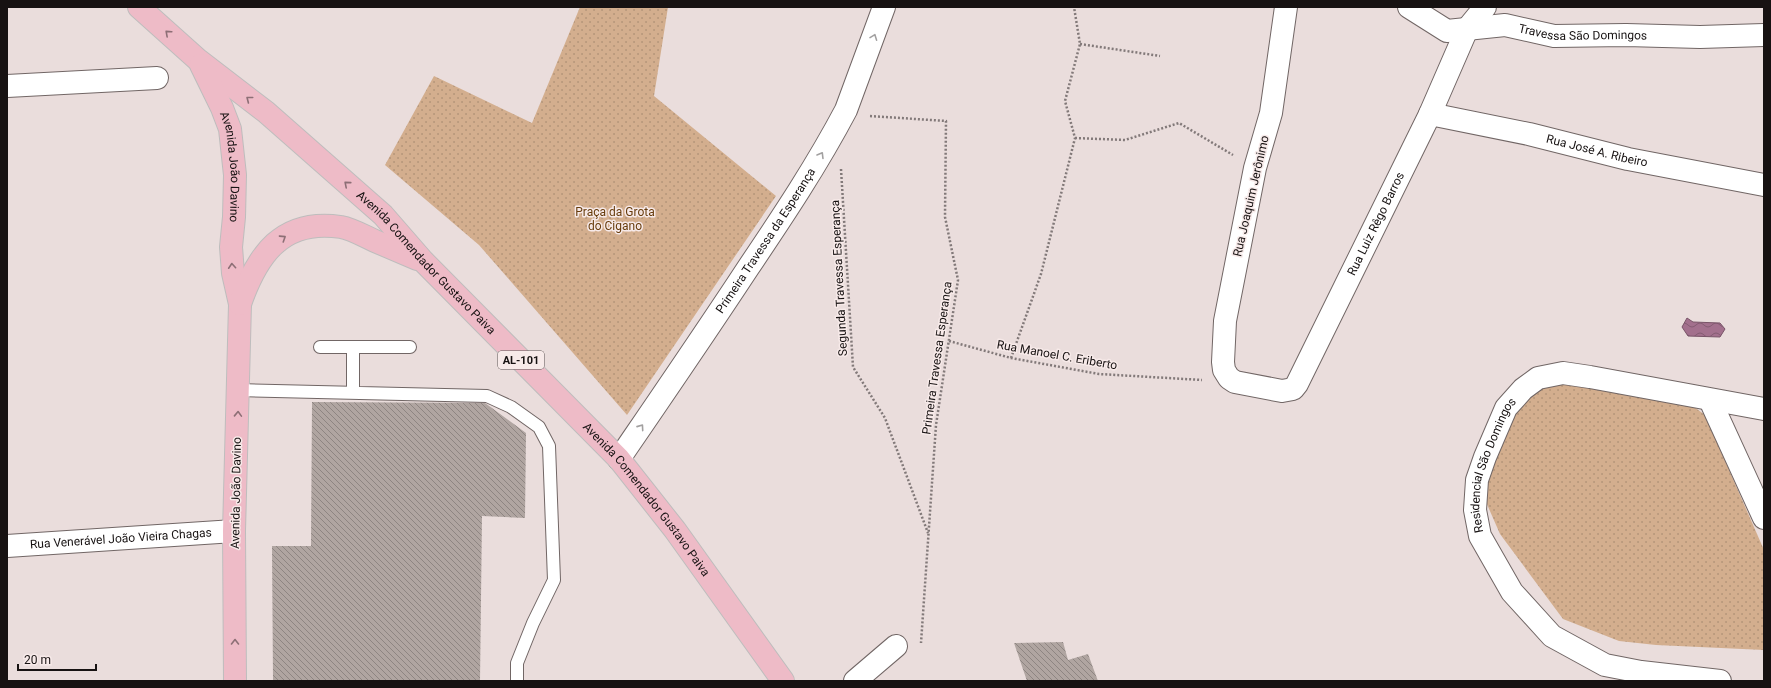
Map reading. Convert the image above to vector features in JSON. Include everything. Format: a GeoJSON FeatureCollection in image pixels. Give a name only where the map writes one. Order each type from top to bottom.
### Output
{"type":"FeatureCollection","features":[{"type":"Feature","properties":{"kind":"main road","name":"Avenida Comendador Gustavo Paiva"},"geometry":{"type":"LineString","coordinates":[[140,7],[198,59],[266,112],[383,215],[423,262],[619,459],[675,530],[784,681]]}},
{"type":"Feature","properties":{"kind":"main road","name":"Avenida João Davino"},"geometry":{"type":"LineString","coordinates":[[198,59],[222,108],[230,129],[235,175],[234,217],[231,247],[233,273],[240,304],[234,531],[235,681]]}},
{"type":"Feature","properties":{"kind":"main road","name":"Avenida João Davino"},"geometry":{"type":"LineString","coordinates":[[240,304],[248,280],[258,262],[274,244],[295,230],[316,226],[341,227],[423,262]]}},
{"type":"Feature","properties":{"kind":"street","name":"Primeira Travessa da Esperança"},"geometry":{"type":"LineString","coordinates":[[619,459],[798,193],[846,110],[884,7]]}},
{"type":"Feature","properties":{"kind":"street","name":"Rua Joaquim Jerônimo"},"geometry":{"type":"LineString","coordinates":[[1235,382],[1229,378],[1224,370],[1225,321],[1255,168],[1271,113],[1286,7]]}},
{"type":"Feature","properties":{"kind":"street","name":"Travessa São Domingos"},"geometry":{"type":"LineString","coordinates":[[1409,7],[1447,31],[1505,25],[1554,36],[1626,35],[1700,37],[1764,35]]}},
{"type":"Feature","properties":{"kind":"street","name":"Rua Luiz Rêgo Barros"},"geometry":{"type":"LineString","coordinates":[[1235,382],[1282,391],[1293,389],[1297,384],[1430,114],[1467,29],[1485,7]]}},
{"type":"Feature","properties":{"kind":"street"},"geometry":{"type":"LineString","coordinates":[[7,86],[157,78]]}},
{"type":"Feature","properties":{"kind":"street","name":"Rua José A. Ribeiro"},"geometry":{"type":"LineString","coordinates":[[1430,114],[1529,134],[1628,159],[1764,185]]}},
{"type":"Feature","properties":{"kind":"street","name":"Residencial São Domingos"},"geometry":{"type":"LineString","coordinates":[[1720,681],[1641,672],[1605,665],[1552,636],[1512,592],[1480,536],[1475,510],[1477,480],[1506,408],[1522,389],[1538,378],[1563,373],[1764,409]]}},
{"type":"Feature","properties":{"kind":"street"},"geometry":{"type":"LineString","coordinates":[[1710,400],[1764,518]]}},
{"type":"Feature","properties":{"kind":"street","name":"Rua Venerável João Vieira Chagas"},"geometry":{"type":"LineString","coordinates":[[7,546],[234,531]]}},
{"type":"Feature","properties":{"kind":"street"},"geometry":{"type":"LineString","coordinates":[[855,681],[896,646]]}},
{"type":"Feature","properties":{"kind":"lane"},"geometry":{"type":"LineString","coordinates":[[320,347],[410,347]]}},
{"type":"Feature","properties":{"kind":"lane"},"geometry":{"type":"LineString","coordinates":[[353,347],[353,393]]}},
{"type":"Feature","properties":{"kind":"lane"},"geometry":{"type":"LineString","coordinates":[[238,390],[487,396],[511,407],[539,427],[549,446],[554,580],[533,623],[517,663],[517,681]]}},
{"type":"Feature","properties":{"kind":"path"},"geometry":{"type":"LineString","coordinates":[[1011,358],[1041,274],[1075,138],[1065,101],[1080,44],[1074,7]]}},
{"type":"Feature","properties":{"kind":"path"},"geometry":{"type":"LineString","coordinates":[[1080,44],[1160,56]]}},
{"type":"Feature","properties":{"kind":"path","name":"Primeira Travessa Esperança"},"geometry":{"type":"LineString","coordinates":[[846,110],[874,116],[946,121],[945,217],[958,280],[936,425],[921,644]]}},
{"type":"Feature","properties":{"kind":"path"},"geometry":{"type":"LineString","coordinates":[[1075,138],[1125,140],[1179,123],[1255,168]]}},
{"type":"Feature","properties":{"kind":"path","name":"Segunda Travessa Esperança"},"geometry":{"type":"LineString","coordinates":[[841,164],[853,367],[885,418],[929,534]]}},
{"type":"Feature","properties":{"kind":"path","name":"Rua Manoel C. Eriberto"},"geometry":{"type":"LineString","coordinates":[[949,341],[1011,358],[1099,374],[1235,382]]}},
{"type":"Feature","properties":{"kind":"green space","name":"Praça da Grota do Cigano"},"geometry":{"type":"Polygon","coordinates":[[[580,7],[668,7],[654,96],[776,196],[627,415],[479,245],[385,165],[434,76],[532,123],[580,7]]]}},
{"type":"Feature","properties":{"kind":"green space"},"geometry":{"type":"Polygon","coordinates":[[[1540,380],[1686,401],[1705,415],[1764,550],[1764,650],[1656,645],[1619,641],[1563,619],[1500,534],[1486,502],[1487,476],[1499,436],[1540,380]]]}},
{"type":"Feature","properties":{"kind":"water"},"geometry":{"type":"Polygon","coordinates":[[[1687,318],[1693,322],[1720,323],[1725,329],[1720,337],[1688,336],[1682,327],[1687,318]]]}},
{"type":"Feature","properties":{"kind":"building"},"geometry":{"type":"Polygon","coordinates":[[[312,402],[485,403],[526,433],[525,518],[482,516],[480,681],[273,681],[272,546],[311,546],[312,402]]]}},
{"type":"Feature","properties":{"kind":"building"},"geometry":{"type":"Polygon","coordinates":[[[1063,642],[1068,660],[1088,654],[1098,681],[1027,681],[1014,643],[1063,642]]]}}]}
